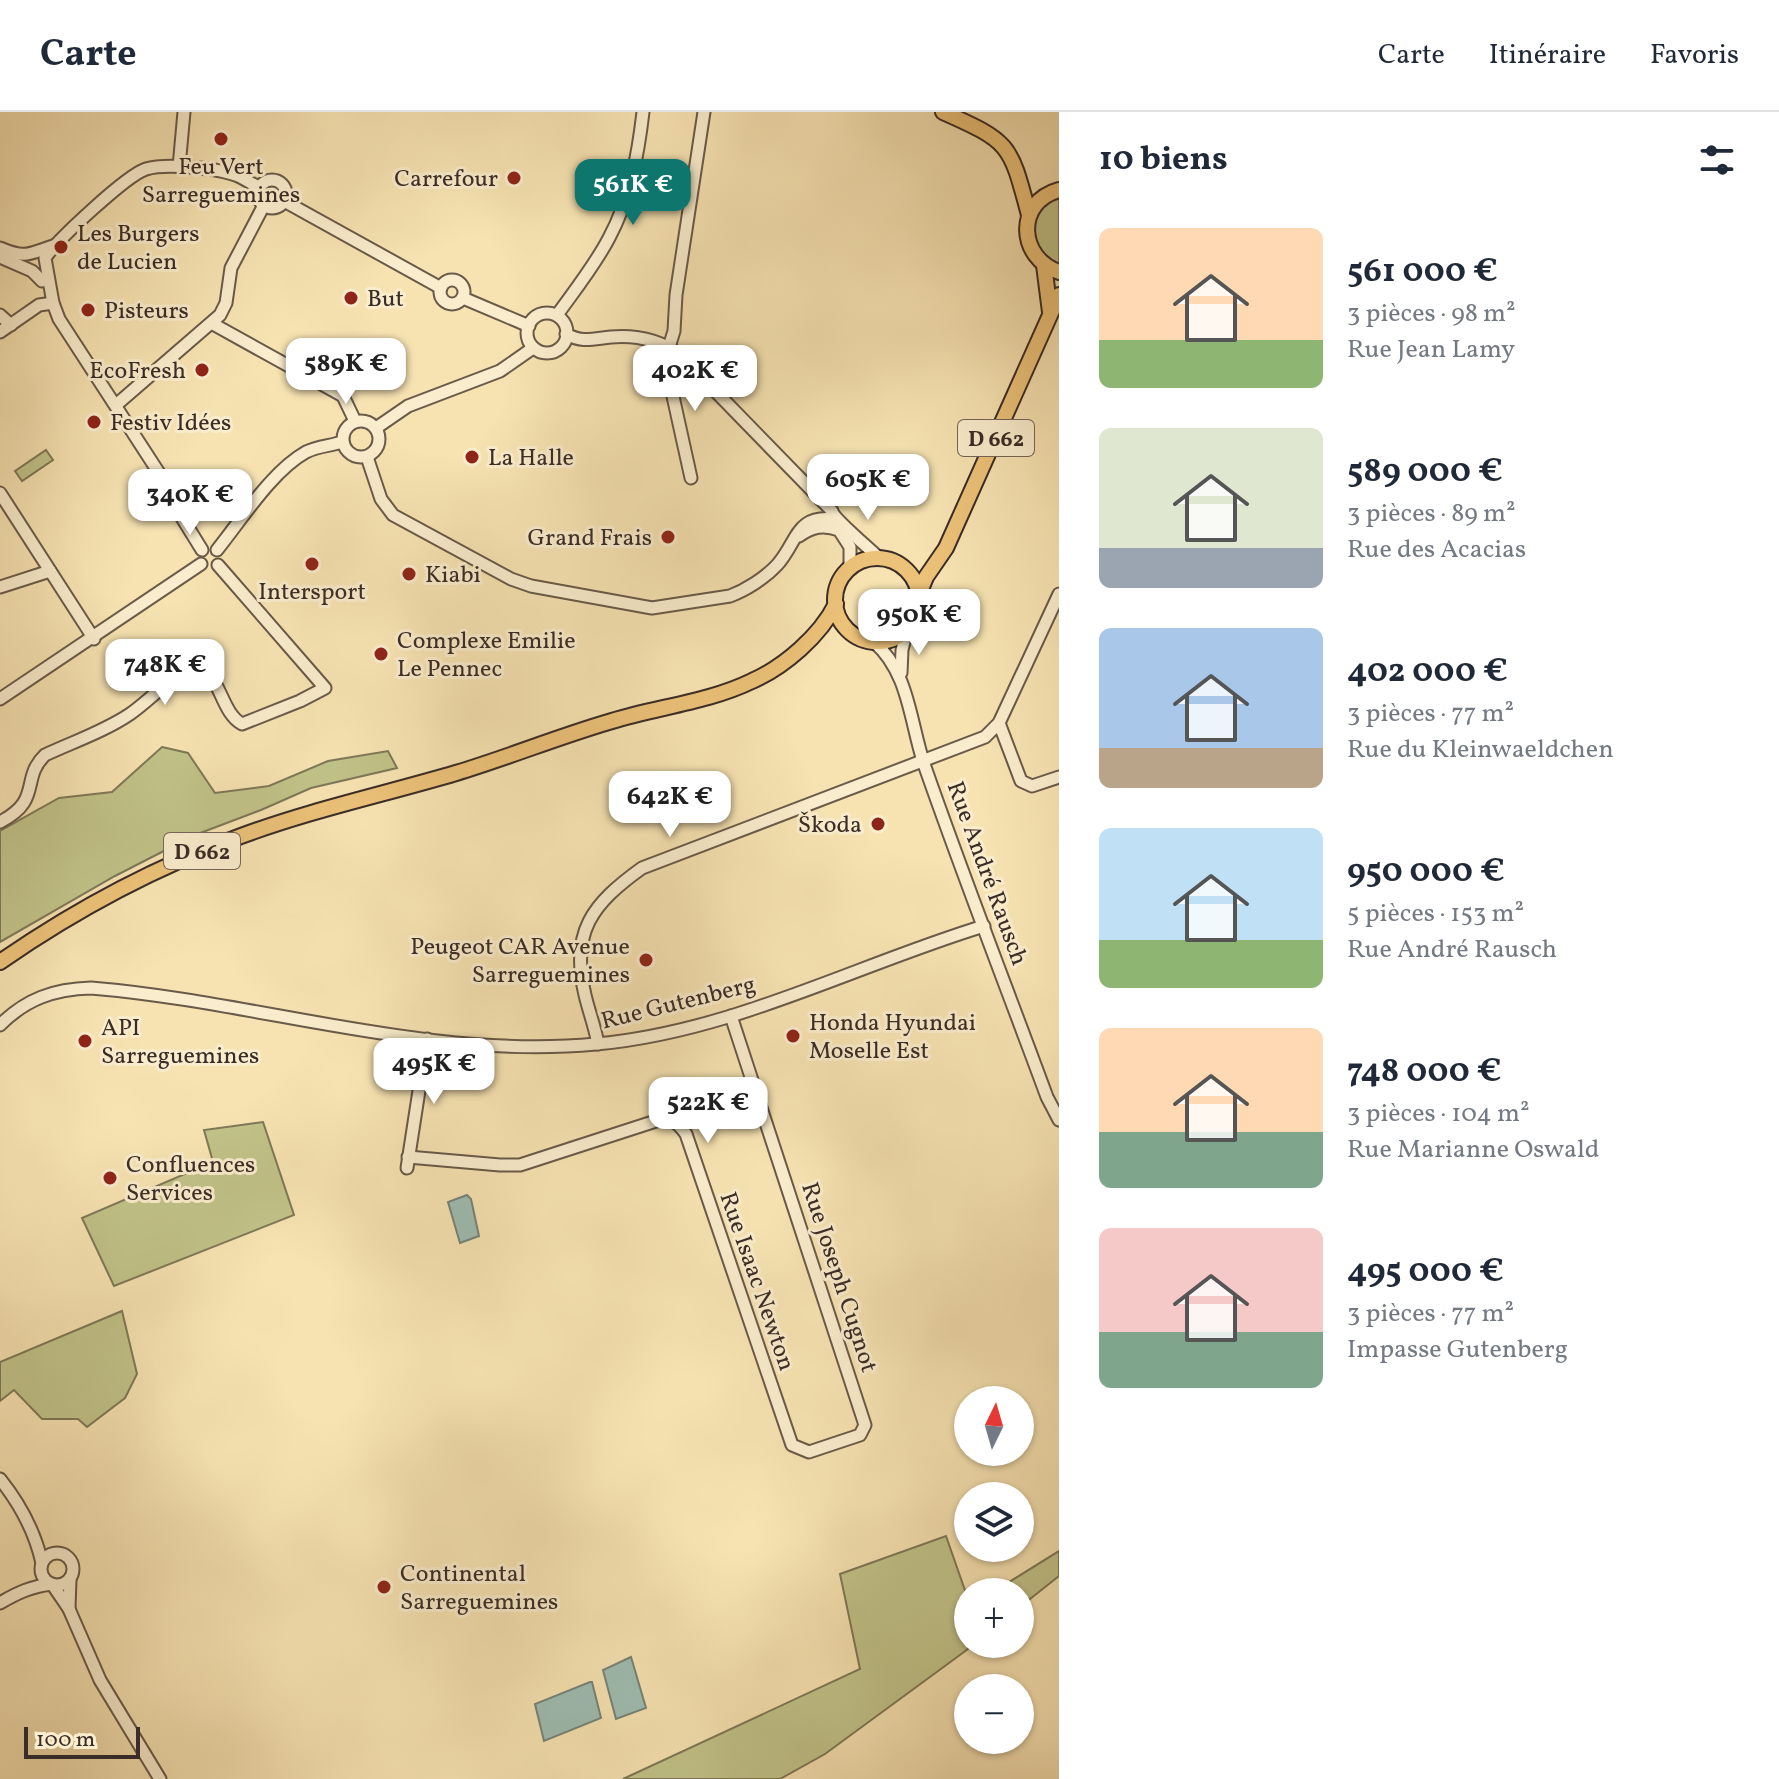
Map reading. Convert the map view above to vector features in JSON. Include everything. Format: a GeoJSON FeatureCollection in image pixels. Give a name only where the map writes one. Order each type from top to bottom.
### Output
{"type":"FeatureCollection","features":[{"type":"Feature","properties":{"kind":"main road"},"geometry":{"type":"LineString","coordinates":[[943,112],[995,137],[1008,150],[1019,174],[1029,215]]}},
{"type":"Feature","properties":{"kind":"main road"},"geometry":{"type":"LineString","coordinates":[[1019,174],[1030,184],[1056,191]]}},
{"type":"Feature","properties":{"kind":"main road"},"geometry":{"type":"LineString","coordinates":[[1056,191],[1039,201],[1027,224],[1031,251],[1044,265],[1059,272]]}},
{"type":"Feature","properties":{"kind":"main road"},"geometry":{"type":"LineString","coordinates":[[1044,265],[1050,313]]}},
{"type":"Feature","properties":{"kind":"main road","name":"D 662"},"geometry":{"type":"LineString","coordinates":[[919,594],[953,533],[1059,295]]}},
{"type":"Feature","properties":{"kind":"main road"},"geometry":{"type":"LineString","coordinates":[[904,567],[914,579],[919,594],[918,609],[907,630],[892,639],[874,642],[849,631],[840,619],[836,604],[838,585],[850,568],[859,562],[879,558],[904,567],[921,568],[938,561]]}},
{"type":"Feature","properties":{"kind":"main road","name":"D 662"},"geometry":{"type":"LineString","coordinates":[[0,962],[100,899],[214,846],[304,815],[459,772],[611,721],[734,689],[766,674],[807,640],[826,621],[836,604]]}},
{"type":"Feature","properties":{"kind":"main road","name":"D 662"},"geometry":{"type":"LineString","coordinates":[[807,640],[832,630],[849,631]]}},
{"type":"Feature","properties":{"kind":"street"},"geometry":{"type":"LineString","coordinates":[[179,167],[184,112]]}},
{"type":"Feature","properties":{"kind":"street"},"geometry":{"type":"LineString","coordinates":[[557,315],[610,236],[624,204],[638,155],[643,112]]}},
{"type":"Feature","properties":{"kind":"street"},"geometry":{"type":"LineString","coordinates":[[691,478],[665,360],[674,331],[676,295],[704,112]]}},
{"type":"Feature","properties":{"kind":"street"},"geometry":{"type":"LineString","coordinates":[[0,253],[24,256],[53,245],[142,170],[160,166],[179,167],[236,175],[259,187]]}},
{"type":"Feature","properties":{"kind":"street"},"geometry":{"type":"LineString","coordinates":[[267,180],[279,181],[285,187],[284,201],[273,208],[264,205],[259,198],[259,187],[267,180]]}},
{"type":"Feature","properties":{"kind":"street"},"geometry":{"type":"LineString","coordinates":[[284,201],[441,288]]}},
{"type":"Feature","properties":{"kind":"street"},"geometry":{"type":"LineString","coordinates":[[116,405],[213,324],[226,303],[231,268],[264,205]]}},
{"type":"Feature","properties":{"kind":"street"},"geometry":{"type":"LineString","coordinates":[[53,245],[45,258],[44,267],[59,319],[172,493],[181,516],[202,550],[201,564],[207,568],[218,565]]}},
{"type":"Feature","properties":{"kind":"street"},"geometry":{"type":"LineString","coordinates":[[0,253],[15,262],[44,267]]}},
{"type":"Feature","properties":{"kind":"street"},"geometry":{"type":"LineString","coordinates":[[0,253],[32,271],[42,281]]}},
{"type":"Feature","properties":{"kind":"street"},"geometry":{"type":"LineString","coordinates":[[33,254],[44,267]]}},
{"type":"Feature","properties":{"kind":"street"},"geometry":{"type":"LineString","coordinates":[[448,280],[459,281],[465,291],[463,298],[454,304],[442,298],[441,288],[448,280]]}},
{"type":"Feature","properties":{"kind":"street"},"geometry":{"type":"LineString","coordinates":[[463,298],[529,326]]}},
{"type":"Feature","properties":{"kind":"street"},"geometry":{"type":"LineString","coordinates":[[0,332],[39,305],[53,303]]}},
{"type":"Feature","properties":{"kind":"street"},"geometry":{"type":"LineString","coordinates":[[541,314],[557,315],[564,322],[566,334],[562,345],[551,353],[533,348],[527,336],[529,326],[541,314]]}},
{"type":"Feature","properties":{"kind":"street"},"geometry":{"type":"LineString","coordinates":[[0,315],[11,325]]}},
{"type":"Feature","properties":{"kind":"street"},"geometry":{"type":"LineString","coordinates":[[213,324],[343,396],[355,421]]}},
{"type":"Feature","properties":{"kind":"street"},"geometry":{"type":"LineString","coordinates":[[566,334],[587,342],[624,337],[669,347],[832,511],[835,519],[853,531],[879,558]]}},
{"type":"Feature","properties":{"kind":"street"},"geometry":{"type":"LineString","coordinates":[[376,428],[408,406],[500,371],[533,348]]}},
{"type":"Feature","properties":{"kind":"street"},"geometry":{"type":"LineString","coordinates":[[342,442],[346,428],[355,421],[365,421],[376,428],[379,439],[378,445],[367,457]]}},
{"type":"Feature","properties":{"kind":"street"},"geometry":{"type":"LineString","coordinates":[[342,442],[352,455],[367,457]]}},
{"type":"Feature","properties":{"kind":"street"},"geometry":{"type":"LineString","coordinates":[[217,550],[272,481],[304,454],[321,446],[342,442]]}},
{"type":"Feature","properties":{"kind":"street"},"geometry":{"type":"LineString","coordinates":[[367,457],[381,499],[393,515],[511,579],[531,586],[652,608],[685,605],[741,592],[777,565],[799,528],[811,520],[835,519]]}},
{"type":"Feature","properties":{"kind":"street"},"geometry":{"type":"LineString","coordinates":[[0,493],[94,639]]}},
{"type":"Feature","properties":{"kind":"street"},"geometry":{"type":"LineString","coordinates":[[795,539],[822,526],[839,530],[850,547],[850,568]]}},
{"type":"Feature","properties":{"kind":"street"},"geometry":{"type":"LineString","coordinates":[[202,550],[211,547],[217,550],[220,554],[218,565]]}},
{"type":"Feature","properties":{"kind":"street"},"geometry":{"type":"LineString","coordinates":[[0,699],[94,639],[201,564]]}},
{"type":"Feature","properties":{"kind":"street"},"geometry":{"type":"LineString","coordinates":[[0,822],[25,805],[37,763],[45,755],[130,714],[187,669],[196,666],[207,671],[232,718],[242,724],[325,688],[218,565]]}},
{"type":"Feature","properties":{"kind":"street"},"geometry":{"type":"LineString","coordinates":[[0,587],[50,571]]}},
{"type":"Feature","properties":{"kind":"street"},"geometry":{"type":"LineString","coordinates":[[598,1044],[579,961],[585,924],[612,889],[642,868],[985,737],[999,723],[1059,594]]}},
{"type":"Feature","properties":{"kind":"street","name":"Rue André Rausch"},"geometry":{"type":"LineString","coordinates":[[902,682],[901,661],[907,630]]}},
{"type":"Feature","properties":{"kind":"street","name":"Rue André Rausch"},"geometry":{"type":"LineString","coordinates":[[874,642],[892,660],[902,682],[923,762],[1047,1097],[1059,1120]]}},
{"type":"Feature","properties":{"kind":"street"},"geometry":{"type":"LineString","coordinates":[[999,723],[1021,781],[1032,786],[1059,777]]}},
{"type":"Feature","properties":{"kind":"street","name":"Rue Gutenberg"},"geometry":{"type":"LineString","coordinates":[[0,1025],[19,1008],[45,994],[91,988],[427,1039],[492,1046],[598,1044],[731,1016],[984,926]]}},
{"type":"Feature","properties":{"kind":"street","name":"Rue Joseph Cugnot"},"geometry":{"type":"LineString","coordinates":[[731,1016],[865,1425],[860,1435],[835,1443]]}},
{"type":"Feature","properties":{"kind":"street","name":"Rue Isaac Newton"},"geometry":{"type":"LineString","coordinates":[[427,1039],[408,1162],[520,1165],[659,1120],[668,1119],[679,1124],[686,1134],[787,1435],[792,1445],[809,1452],[835,1443]]}},
{"type":"Feature","properties":{"kind":"street"},"geometry":{"type":"LineString","coordinates":[[0,1479],[44,1546],[67,1556],[73,1564],[69,1609]]}},
{"type":"Feature","properties":{"kind":"street"},"geometry":{"type":"LineString","coordinates":[[33,1533],[44,1578],[52,1584],[69,1609],[100,1680],[160,1779]]}},
{"type":"Feature","properties":{"kind":"street"},"geometry":{"type":"LineString","coordinates":[[21,1591],[48,1555],[58,1553]]}},
{"type":"Feature","properties":{"kind":"street"},"geometry":{"type":"LineString","coordinates":[[0,1603],[36,1585],[62,1584],[70,1579]]}},
{"type":"Feature","properties":{"kind":"green space"},"geometry":{"type":"Polygon","coordinates":[[[1059,195],[1059,265],[1039,250],[1033,231],[1040,211],[1059,195]]]}},
{"type":"Feature","properties":{"kind":"green space"},"geometry":{"type":"Polygon","coordinates":[[[46,450],[53,460],[22,481],[15,471],[46,450]]]}},
{"type":"Feature","properties":{"kind":"green space"},"geometry":{"type":"Polygon","coordinates":[[[162,747],[188,753],[215,793],[269,786],[328,761],[388,751],[397,768],[311,788],[195,835],[115,876],[0,942],[0,831],[59,798],[112,792],[162,747]]]}},
{"type":"Feature","properties":{"kind":"green space"},"geometry":{"type":"Polygon","coordinates":[[[263,1122],[294,1215],[114,1286],[82,1218],[213,1162],[204,1130],[263,1122]]]}},
{"type":"Feature","properties":{"kind":"green space"},"geometry":{"type":"Polygon","coordinates":[[[122,1311],[137,1374],[125,1398],[87,1427],[78,1419],[42,1419],[14,1390],[0,1401],[0,1362],[122,1311]]]}},
{"type":"Feature","properties":{"kind":"green space"},"geometry":{"type":"Polygon","coordinates":[[[946,1536],[961,1578],[954,1578],[956,1658],[825,1754],[780,1779],[623,1779],[860,1669],[840,1574],[946,1536]]]}},
{"type":"Feature","properties":{"kind":"green space"},"geometry":{"type":"Polygon","coordinates":[[[1059,1551],[1059,1576],[1034,1596],[1034,1578],[1016,1578],[1059,1551]]]}},
{"type":"Feature","properties":{"kind":"water"},"geometry":{"type":"Polygon","coordinates":[[[467,1195],[471,1199],[479,1236],[460,1243],[448,1202],[467,1195]]]}},
{"type":"Feature","properties":{"kind":"water"},"geometry":{"type":"Polygon","coordinates":[[[631,1657],[646,1708],[616,1719],[603,1670],[631,1657]]]}},
{"type":"Feature","properties":{"kind":"water"},"geometry":{"type":"Polygon","coordinates":[[[590,1682],[601,1718],[544,1741],[535,1704],[590,1682]]]}},
{"type":"Feature","properties":{"kind":"place","name":"Feu Vert Sarreguemines"},"geometry":{"type":"Point","coordinates":[221,139]}},
{"type":"Feature","properties":{"kind":"place","name":"Carrefour"},"geometry":{"type":"Point","coordinates":[514,178]}},
{"type":"Feature","properties":{"kind":"place","name":"Les Burgers de Lucien"},"geometry":{"type":"Point","coordinates":[61,247]}},
{"type":"Feature","properties":{"kind":"place","name":"But"},"geometry":{"type":"Point","coordinates":[351,298]}},
{"type":"Feature","properties":{"kind":"place","name":"Pisteurs"},"geometry":{"type":"Point","coordinates":[88,310]}},
{"type":"Feature","properties":{"kind":"place","name":"EcoFresh"},"geometry":{"type":"Point","coordinates":[202,370]}},
{"type":"Feature","properties":{"kind":"place","name":"Festiv Idées"},"geometry":{"type":"Point","coordinates":[94,422]}},
{"type":"Feature","properties":{"kind":"place","name":"La Halle"},"geometry":{"type":"Point","coordinates":[472,457]}},
{"type":"Feature","properties":{"kind":"place","name":"Grand Frais"},"geometry":{"type":"Point","coordinates":[668,537]}},
{"type":"Feature","properties":{"kind":"place","name":"Intersport"},"geometry":{"type":"Point","coordinates":[312,564]}},
{"type":"Feature","properties":{"kind":"place","name":"Kiabi"},"geometry":{"type":"Point","coordinates":[409,574]}},
{"type":"Feature","properties":{"kind":"place","name":"Complexe Emilie Le Pennec"},"geometry":{"type":"Point","coordinates":[381,654]}},
{"type":"Feature","properties":{"kind":"place","name":"Škoda"},"geometry":{"type":"Point","coordinates":[878,824]}},
{"type":"Feature","properties":{"kind":"place","name":"Peugeot CAR Avenue Sarreguemines"},"geometry":{"type":"Point","coordinates":[646,960]}},
{"type":"Feature","properties":{"kind":"place","name":"Honda Hyundai Moselle Est"},"geometry":{"type":"Point","coordinates":[793,1036]}},
{"type":"Feature","properties":{"kind":"place","name":"API Sarreguemines"},"geometry":{"type":"Point","coordinates":[85,1041]}},
{"type":"Feature","properties":{"kind":"place","name":"Confluences Services"},"geometry":{"type":"Point","coordinates":[110,1178]}},
{"type":"Feature","properties":{"kind":"place","name":"Continental Sarreguemines"},"geometry":{"type":"Point","coordinates":[384,1587]}}]}
